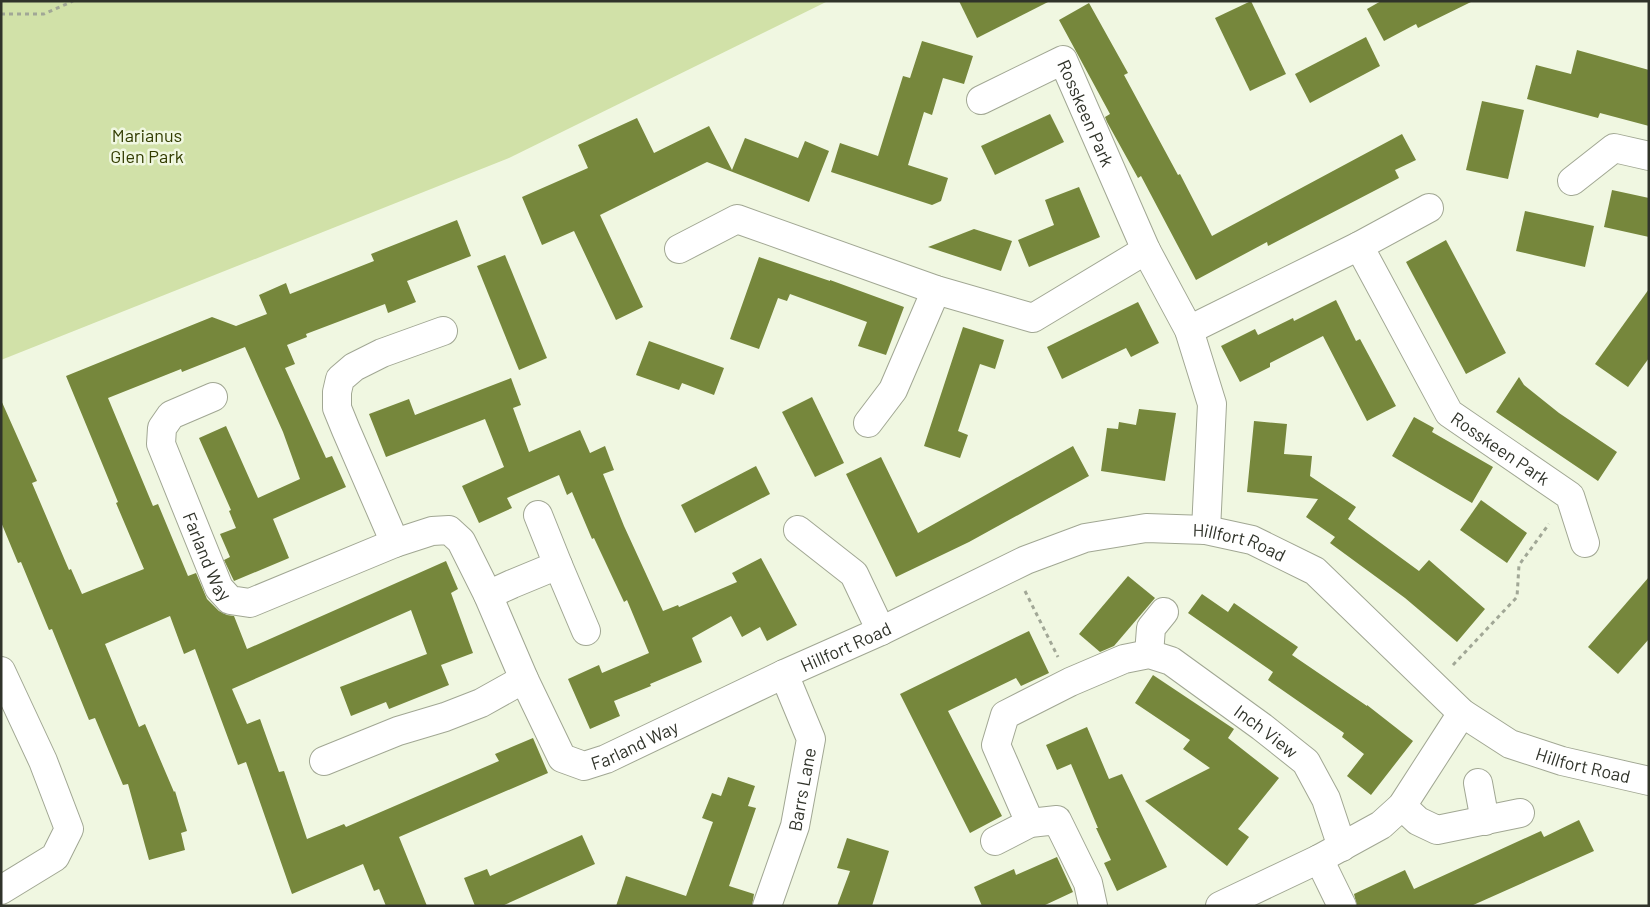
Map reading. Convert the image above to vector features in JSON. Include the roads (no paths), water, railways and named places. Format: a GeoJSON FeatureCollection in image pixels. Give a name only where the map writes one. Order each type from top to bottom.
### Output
{"type":"FeatureCollection","features":[{"type":"Feature","properties":{"kind":"street","name":"Rosskeen Park"},"geometry":{"type":"LineString","coordinates":[[981,100],[1063,60],[1146,250],[1189,330],[1212,404],[1206,530]]}},
{"type":"Feature","properties":{"kind":"street"},"geometry":{"type":"LineString","coordinates":[[1572,181],[1614,148],[1649,156]]}},
{"type":"Feature","properties":{"kind":"street"},"geometry":{"type":"LineString","coordinates":[[1189,330],[1359,246],[1428,208]]}},
{"type":"Feature","properties":{"kind":"street"},"geometry":{"type":"LineString","coordinates":[[679,249],[737,219],[936,290],[1032,318],[1146,250]]}},
{"type":"Feature","properties":{"kind":"street","name":"Rosskeen Park"},"geometry":{"type":"LineString","coordinates":[[1359,246],[1449,412],[1570,496],[1585,543]]}},
{"type":"Feature","properties":{"kind":"street"},"geometry":{"type":"LineString","coordinates":[[868,423],[894,390],[936,290]]}},
{"type":"Feature","properties":{"kind":"street"},"geometry":{"type":"LineString","coordinates":[[395,543],[340,416],[337,392],[340,379],[354,367],[382,354],[443,331]]}},
{"type":"Feature","properties":{"kind":"street","name":"Farland Way"},"geometry":{"type":"LineString","coordinates":[[212,397],[171,416],[162,428],[161,444],[219,588],[230,600],[250,603],[395,543],[432,531],[449,530],[461,541],[488,595],[524,679],[562,758],[584,766],[606,759],[784,674]]}},
{"type":"Feature","properties":{"kind":"street"},"geometry":{"type":"LineString","coordinates":[[538,515],[586,631]]}},
{"type":"Feature","properties":{"kind":"street","name":"Hillfort Road"},"geometry":{"type":"LineString","coordinates":[[784,674],[881,631],[1012,566],[1085,538],[1146,528],[1206,530],[1252,540],[1315,571],[1462,713],[1510,744],[1562,761],[1649,782]]}},
{"type":"Feature","properties":{"kind":"street"},"geometry":{"type":"LineString","coordinates":[[798,530],[854,574],[881,631]]}},
{"type":"Feature","properties":{"kind":"street"},"geometry":{"type":"LineString","coordinates":[[488,595],[558,566]]}},
{"type":"Feature","properties":{"kind":"street"},"geometry":{"type":"LineString","coordinates":[[1030,823],[996,744],[1004,714],[1070,682],[1124,660],[1149,654],[1151,628],[1164,612]]}},
{"type":"Feature","properties":{"kind":"street","name":"Inch View"},"geometry":{"type":"LineString","coordinates":[[1149,654],[1171,661],[1262,727],[1306,762],[1326,799],[1330,853],[1342,906]]}},
{"type":"Feature","properties":{"kind":"street"},"geometry":{"type":"LineString","coordinates":[[1,671],[44,761],[69,829],[55,857],[1,890]]}},
{"type":"Feature","properties":{"kind":"street","name":"Barrs Lane"},"geometry":{"type":"LineString","coordinates":[[767,906],[794,826],[812,739],[784,674]]}},
{"type":"Feature","properties":{"kind":"street"},"geometry":{"type":"LineString","coordinates":[[324,761],[398,731],[445,718],[481,703],[524,679]]}},
{"type":"Feature","properties":{"kind":"street"},"geometry":{"type":"LineString","coordinates":[[1220,906],[1330,853],[1381,825],[1402,806],[1462,713]]}},
{"type":"Feature","properties":{"kind":"street"},"geometry":{"type":"LineString","coordinates":[[1478,783],[1485,821]]}},
{"type":"Feature","properties":{"kind":"street"},"geometry":{"type":"LineString","coordinates":[[1402,806],[1418,821],[1437,830],[1520,813]]}},
{"type":"Feature","properties":{"kind":"street"},"geometry":{"type":"LineString","coordinates":[[995,842],[1030,823],[1057,820],[1088,883],[1092,906]]}},
{"type":"Feature","properties":{"kind":"park label","name":"Marianus Glen Park"},"geometry":{"type":"Point","coordinates":[147,145]}}]}
